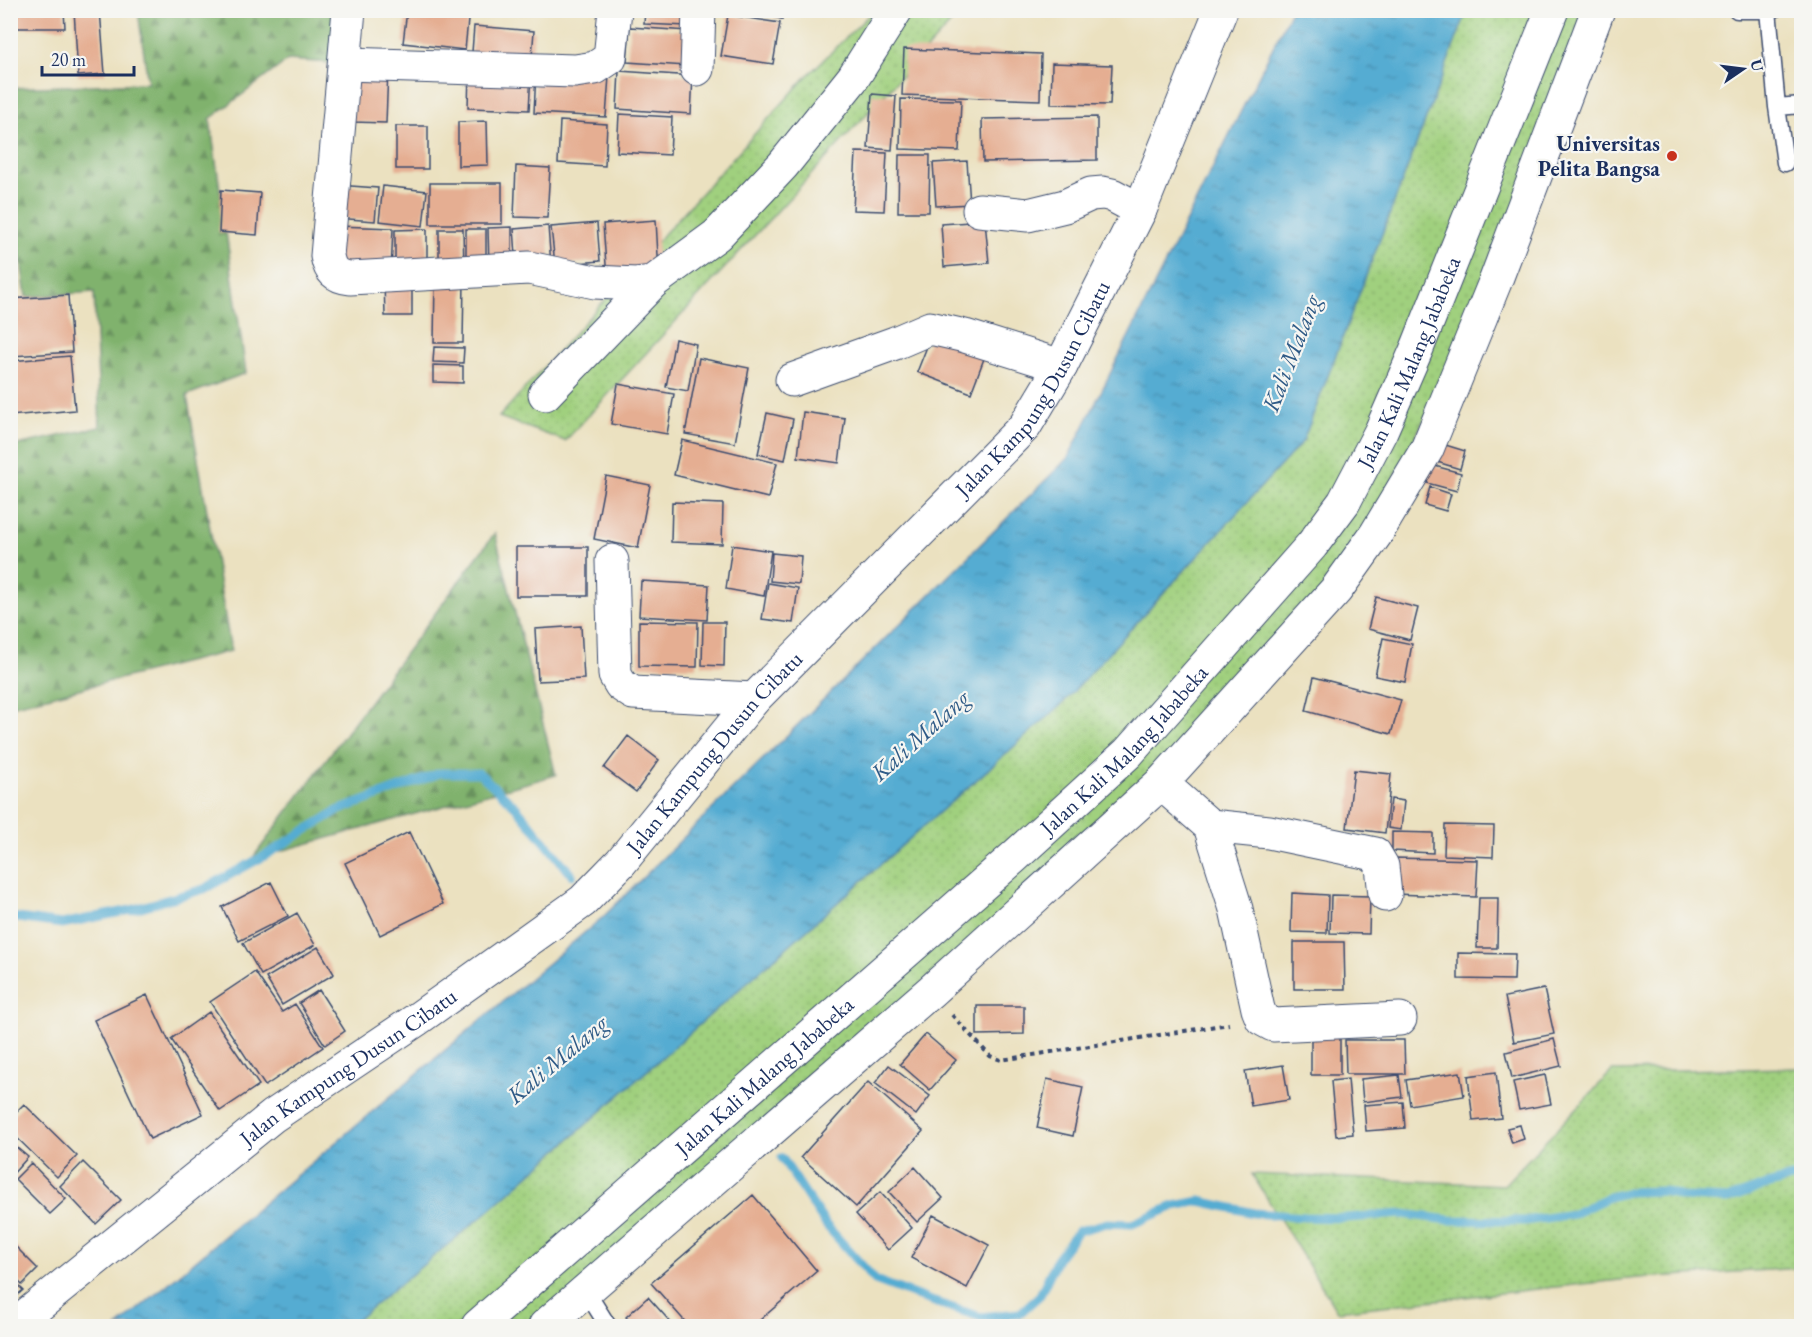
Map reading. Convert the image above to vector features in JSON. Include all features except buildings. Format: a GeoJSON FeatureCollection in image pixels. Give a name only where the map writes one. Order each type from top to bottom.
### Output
{"type":"FeatureCollection","features":[{"type":"Feature","properties":{"kind":"street"},"geometry":{"type":"LineString","coordinates":[[349,10],[327,256],[329,267],[337,276],[350,278],[529,268],[595,282],[636,284],[653,282]]}},
{"type":"Feature","properties":{"kind":"street"},"geometry":{"type":"LineString","coordinates":[[345,64],[575,71],[595,68],[610,58],[615,10]]}},
{"type":"Feature","properties":{"kind":"street"},"geometry":{"type":"LineString","coordinates":[[698,69],[699,10]]}},
{"type":"Feature","properties":{"kind":"street"},"geometry":{"type":"LineString","coordinates":[[545,394],[653,282],[717,234],[783,165],[853,78],[896,10]]}},
{"type":"Feature","properties":{"kind":"street","name":"Jalan Kampung Dusun Cibatu"},"geometry":{"type":"LineString","coordinates":[[13,1326],[273,1116],[416,1020],[583,901],[621,862],[754,699],[1025,426],[1061,366],[1140,210],[1221,10]]}},
{"type":"Feature","properties":{"kind":"street","name":"Jalan Kali Malang Jababeka"},"geometry":{"type":"LineString","coordinates":[[478,1326],[1013,858],[1128,753],[1312,545],[1344,502],[1381,431],[1450,266],[1552,10]]}},
{"type":"Feature","properties":{"kind":"street","name":"Jalan Kali Malang Jababeka"},"geometry":{"type":"LineString","coordinates":[[545,1326],[931,991],[1161,783],[1336,590],[1376,534],[1427,449],[1495,282],[1598,10]]}},
{"type":"Feature","properties":{"kind":"street"},"geometry":{"type":"LineString","coordinates":[[979,210],[1028,215],[1065,206],[1091,194],[1103,193],[1112,195],[1140,210]]}},
{"type":"Feature","properties":{"kind":"street"},"geometry":{"type":"LineString","coordinates":[[1450,266],[1495,282]]}},
{"type":"Feature","properties":{"kind":"street"},"geometry":{"type":"LineString","coordinates":[[792,380],[930,328],[965,336],[1061,366]]}},
{"type":"Feature","properties":{"kind":"street"},"geometry":{"type":"LineString","coordinates":[[612,561],[615,675],[621,685],[633,693],[754,699]]}},
{"type":"Feature","properties":{"kind":"street"},"geometry":{"type":"LineString","coordinates":[[1161,783],[1210,826],[1236,909],[1262,1019],[1273,1025],[1400,1019]]}},
{"type":"Feature","properties":{"kind":"street"},"geometry":{"type":"LineString","coordinates":[[1210,826],[1269,832],[1375,854],[1382,866],[1385,895]]}},
{"type":"Feature","properties":{"kind":"lane"},"geometry":{"type":"LineString","coordinates":[[1737,10],[1770,11],[1777,107],[1785,163]]}},
{"type":"Feature","properties":{"kind":"lane"},"geometry":{"type":"LineString","coordinates":[[1777,107],[1802,105]]}},
{"type":"Feature","properties":{"kind":"lane"},"geometry":{"type":"LineString","coordinates":[[586,1291],[608,1326]]}},
{"type":"Feature","properties":{"kind":"path"},"geometry":{"type":"LineString","coordinates":[[931,991],[990,1056],[1001,1060],[1262,1019]]}},
{"type":"Feature","properties":{"kind":"green space"},"geometry":{"type":"Polygon","coordinates":[[[180,10],[203,14],[203,10],[358,11],[359,65],[288,60],[210,119],[246,373],[187,395],[231,651],[11,706],[10,438],[13,446],[100,427],[94,292],[26,297],[11,191],[11,88],[148,83],[138,11],[180,10]]]}},
{"type":"Feature","properties":{"kind":"green space"},"geometry":{"type":"Polygon","coordinates":[[[873,11],[962,11],[565,441],[499,417],[806,77],[873,11]]]}},
{"type":"Feature","properties":{"kind":"green space"},"geometry":{"type":"Polygon","coordinates":[[[1467,11],[1598,11],[1495,282],[1336,590],[1161,783],[545,1326],[349,1326],[486,1213],[1061,705],[1303,441],[1467,11]]]}},
{"type":"Feature","properties":{"kind":"green space"},"geometry":{"type":"Polygon","coordinates":[[[495,533],[556,775],[252,859],[495,533]]]}},
{"type":"Feature","properties":{"kind":"green space"},"geometry":{"type":"Polygon","coordinates":[[[1801,1068],[1801,1268],[1638,1278],[1337,1311],[1252,1174],[1504,1185],[1612,1071],[1801,1068]]]}},
{"type":"Feature","properties":{"kind":"water","name":"Kali Malang"},"geometry":{"type":"Polygon","coordinates":[[[1291,11],[1467,11],[1303,441],[1061,705],[486,1213],[349,1326],[118,1326],[603,917],[1068,458],[1291,11]]]}},
{"type":"Feature","properties":{"kind":"waterway"},"geometry":{"type":"LineString","coordinates":[[10,917],[62,924],[131,910],[204,889],[266,855],[337,811],[440,773],[479,773],[516,807],[572,875]]}},
{"type":"Feature","properties":{"kind":"waterway"},"geometry":{"type":"LineString","coordinates":[[782,1158],[826,1225],[875,1280],[981,1317],[1020,1313],[1040,1295],[1057,1259],[1078,1231],[1107,1223],[1132,1224],[1174,1206],[1200,1201],[1254,1213],[1305,1217],[1346,1218],[1403,1214],[1449,1220],[1524,1221],[1573,1214],[1609,1197],[1628,1192],[1664,1191],[1682,1197],[1728,1199],[1802,1175]]}},
{"type":"Feature","properties":{"kind":"place","name":"Universitas Pelita Bangsa"},"geometry":{"type":"Point","coordinates":[1672,156]}}]}
